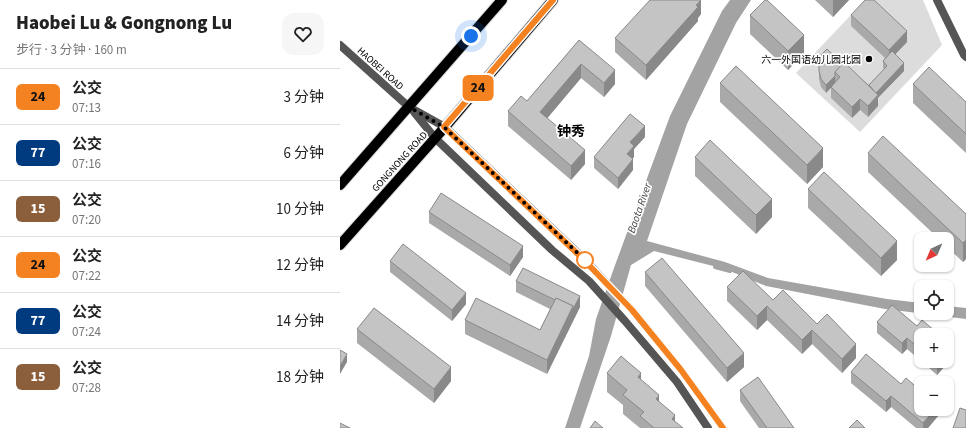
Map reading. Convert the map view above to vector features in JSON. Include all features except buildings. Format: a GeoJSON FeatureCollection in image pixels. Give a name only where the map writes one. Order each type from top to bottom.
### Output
{"type":"FeatureCollection","features":[{"type":"Feature","properties":{"kind":"main road"},"geometry":{"type":"LineString","coordinates":[[340,185],[502,0]]}},
{"type":"Feature","properties":{"kind":"main road","name":"GONGNONG ROAD"},"geometry":{"type":"LineString","coordinates":[[340,245],[435,138],[553,0]]}},
{"type":"Feature","properties":{"kind":"street"},"geometry":{"type":"LineString","coordinates":[[937,0],[966,57]]}},
{"type":"Feature","properties":{"kind":"street","name":"HAOBEI ROAD"},"geometry":{"type":"LineString","coordinates":[[340,45],[409,107],[435,138],[552,250],[589,281],[626,321],[677,382],[708,428]]}},
{"type":"Feature","properties":{"kind":"street","name":"HAOBEI ROAD"},"geometry":{"type":"LineString","coordinates":[[409,107],[444,127],[597,272],[632,310],[681,370],[723,428]]}},
{"type":"Feature","properties":{"kind":"shaded area","name":"六一外国语幼儿园北园"},"geometry":{"type":"Polygon","coordinates":[[[865,0],[923,0],[942,45],[860,132],[796,73],[865,0]],[[870,7],[851,26],[889,61],[883,68],[887,73],[867,95],[827,57],[821,63],[819,76],[821,86],[826,93],[835,84],[840,89],[832,98],[852,118],[860,110],[868,117],[878,106],[875,102],[904,71],[892,59],[907,42],[870,7]]]}},
{"type":"Feature","properties":{"kind":"water","name":"Baota River"},"geometry":{"type":"Polygon","coordinates":[[[730,0],[751,0],[736,23],[687,124],[647,241],[725,262],[768,278],[887,299],[914,302],[914,313],[885,309],[766,286],[725,269],[654,251],[631,265],[611,336],[580,428],[565,428],[589,356],[596,319],[670,116],[722,11],[730,0]]]}},
{"type":"Feature","properties":{"kind":"water"},"geometry":{"type":"Polygon","coordinates":[[[954,307],[966,308],[966,319],[954,318],[954,307]]]}},
{"type":"Feature","properties":{"kind":"waterway"},"geometry":{"type":"LineString","coordinates":[[715,267],[730,271]]}},
{"type":"Feature","properties":{"kind":"bus line","name":"24"},"geometry":{"type":"LineString","coordinates":[[553,0],[444,127],[540,217],[632,310],[681,370],[723,428]]}},
{"type":"Feature","properties":{"kind":"place","name":"六一外国语幼儿园北园"},"geometry":{"type":"Point","coordinates":[869,59]}},
{"type":"Feature","properties":{"kind":"district","name":"钟秀"},"geometry":{"type":"Point","coordinates":[571,131]}},
{"type":"Feature","properties":{"kind":"route"},"geometry":{"type":"LineString","coordinates":[[471,36],[409,107],[444,127],[585,260]]}}]}
